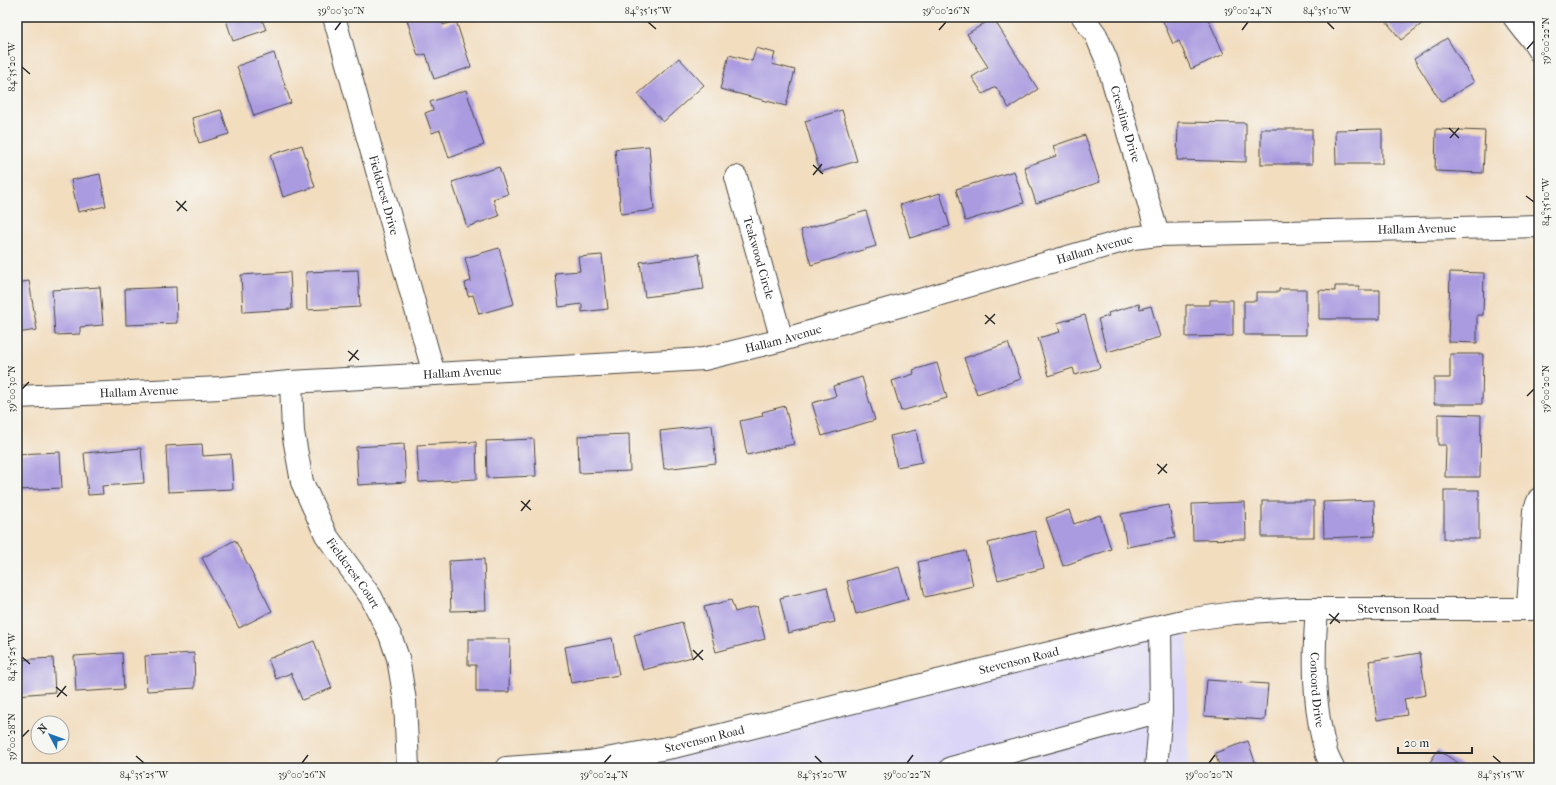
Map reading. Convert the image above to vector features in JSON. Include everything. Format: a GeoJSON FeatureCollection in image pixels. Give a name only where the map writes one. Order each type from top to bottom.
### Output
{"type":"FeatureCollection","features":[{"type":"Feature","properties":{"kind":"street","name":"Fieldcrest Drive"},"geometry":{"type":"LineString","coordinates":[[334,17],[434,374]]}},
{"type":"Feature","properties":{"kind":"street","name":"Crestline Drive"},"geometry":{"type":"LineString","coordinates":[[1083,17],[1096,35],[1107,61],[1158,235]]}},
{"type":"Feature","properties":{"kind":"street"},"geometry":{"type":"LineString","coordinates":[[1514,17],[1532,40],[1539,52]]}},
{"type":"Feature","properties":{"kind":"street","name":"Teakwood Circle"},"geometry":{"type":"LineString","coordinates":[[736,176],[782,340]]}},
{"type":"Feature","properties":{"kind":"street","name":"Hallam Avenue"},"geometry":{"type":"LineString","coordinates":[[17,397],[221,388],[291,382],[704,358],[782,340],[1133,238],[1158,235],[1539,226]]}},
{"type":"Feature","properties":{"kind":"street","name":"Fieldcrest Court"},"geometry":{"type":"LineString","coordinates":[[291,382],[293,432],[302,482],[326,535],[371,597],[390,635],[398,658],[405,701],[408,768]]}},
{"type":"Feature","properties":{"kind":"street"},"geometry":{"type":"LineString","coordinates":[[1534,608],[1534,511],[1539,499]]}},
{"type":"Feature","properties":{"kind":"street","name":"Stevenson Road"},"geometry":{"type":"LineString","coordinates":[[506,768],[587,765],[673,747],[1187,620],[1234,613],[1295,609],[1534,608]]}},
{"type":"Feature","properties":{"kind":"street","name":"Concord Drive"},"geometry":{"type":"LineString","coordinates":[[1317,610],[1315,634],[1316,708],[1325,750],[1333,768]]}},
{"type":"Feature","properties":{"kind":"street"},"geometry":{"type":"LineString","coordinates":[[1156,768],[1161,711],[1160,627]]}},
{"type":"Feature","properties":{"kind":"street"},"geometry":{"type":"LineString","coordinates":[[950,768],[1161,711]]}},
{"type":"Feature","properties":{"kind":"shaded area"},"geometry":{"type":"Polygon","coordinates":[[[1187,620],[1189,768],[506,768],[589,762],[1187,620]]]}},
{"type":"Feature","properties":{"kind":"building"},"geometry":{"type":"Polygon","coordinates":[[[225,17],[261,17],[266,30],[233,41],[225,17]]]}},
{"type":"Feature","properties":{"kind":"building"},"geometry":{"type":"Polygon","coordinates":[[[416,17],[440,17],[443,25],[456,21],[471,67],[434,79],[426,54],[418,56],[407,20],[416,17]]]}},
{"type":"Feature","properties":{"kind":"building"},"geometry":{"type":"Polygon","coordinates":[[[1161,17],[1207,17],[1224,54],[1191,69],[1179,41],[1173,44],[1161,17]]]}},
{"type":"Feature","properties":{"kind":"building"},"geometry":{"type":"Polygon","coordinates":[[[1383,17],[1426,17],[1428,19],[1401,40],[1383,17]]]}},
{"type":"Feature","properties":{"kind":"building"},"geometry":{"type":"Polygon","coordinates":[[[993,18],[1038,89],[1009,108],[996,87],[983,94],[972,77],[988,67],[967,34],[993,18]]]}},
{"type":"Feature","properties":{"kind":"building"},"geometry":{"type":"Polygon","coordinates":[[[1447,38],[1474,82],[1441,102],[1414,59],[1447,38]]]}},
{"type":"Feature","properties":{"kind":"building"},"geometry":{"type":"Polygon","coordinates":[[[756,48],[775,53],[772,64],[795,70],[786,106],[720,89],[729,55],[752,61],[756,48]]]}},
{"type":"Feature","properties":{"kind":"building"},"geometry":{"type":"Polygon","coordinates":[[[274,53],[291,103],[254,116],[237,66],[274,53]]]}},
{"type":"Feature","properties":{"kind":"building"},"geometry":{"type":"Polygon","coordinates":[[[679,58],[704,85],[663,122],[638,94],[679,58]]]}},
{"type":"Feature","properties":{"kind":"building"},"geometry":{"type":"Polygon","coordinates":[[[466,90],[484,145],[449,158],[440,130],[432,133],[425,113],[433,110],[430,102],[466,90]]]}},
{"type":"Feature","properties":{"kind":"building"},"geometry":{"type":"Polygon","coordinates":[[[221,110],[229,134],[199,143],[192,118],[221,110]]]}},
{"type":"Feature","properties":{"kind":"building"},"geometry":{"type":"Polygon","coordinates":[[[842,110],[857,161],[820,172],[805,121],[842,110]]]}},
{"type":"Feature","properties":{"kind":"building"},"geometry":{"type":"Polygon","coordinates":[[[1178,122],[1246,123],[1246,162],[1177,160],[1178,122]]]}},
{"type":"Feature","properties":{"kind":"building"},"geometry":{"type":"Polygon","coordinates":[[[1261,129],[1312,129],[1312,164],[1261,164],[1261,129]]]}},
{"type":"Feature","properties":{"kind":"building"},"geometry":{"type":"Polygon","coordinates":[[[1382,129],[1382,164],[1336,164],[1335,130],[1382,129]]]}},
{"type":"Feature","properties":{"kind":"building"},"geometry":{"type":"Polygon","coordinates":[[[1436,129],[1485,131],[1483,173],[1435,171],[1436,129]]]}},
{"type":"Feature","properties":{"kind":"building"},"geometry":{"type":"Polygon","coordinates":[[[1085,135],[1100,182],[1036,203],[1024,167],[1056,156],[1053,146],[1085,135]]]}},
{"type":"Feature","properties":{"kind":"building"},"geometry":{"type":"Polygon","coordinates":[[[302,145],[315,187],[283,197],[270,155],[302,145]]]}},
{"type":"Feature","properties":{"kind":"building"},"geometry":{"type":"Polygon","coordinates":[[[649,146],[654,210],[621,214],[615,149],[649,146]]]}},
{"type":"Feature","properties":{"kind":"building"},"geometry":{"type":"Polygon","coordinates":[[[499,167],[508,194],[493,199],[499,216],[467,227],[452,182],[499,167]]]}},
{"type":"Feature","properties":{"kind":"building"},"geometry":{"type":"Polygon","coordinates":[[[1014,171],[1024,203],[965,221],[956,189],[1014,171]]]}},
{"type":"Feature","properties":{"kind":"building"},"geometry":{"type":"Polygon","coordinates":[[[100,174],[106,206],[78,212],[71,180],[100,174]]]}},
{"type":"Feature","properties":{"kind":"building"},"geometry":{"type":"Polygon","coordinates":[[[940,193],[950,226],[910,238],[900,205],[940,193]]]}},
{"type":"Feature","properties":{"kind":"building"},"geometry":{"type":"Polygon","coordinates":[[[866,211],[876,246],[811,265],[801,230],[866,211]]]}},
{"type":"Feature","properties":{"kind":"building"},"geometry":{"type":"Polygon","coordinates":[[[499,248],[514,304],[479,314],[473,295],[468,296],[465,283],[471,281],[465,258],[499,248]]]}},
{"type":"Feature","properties":{"kind":"building"},"geometry":{"type":"Polygon","coordinates":[[[699,254],[704,289],[645,297],[640,262],[699,254]]]}},
{"type":"Feature","properties":{"kind":"building"},"geometry":{"type":"Polygon","coordinates":[[[602,255],[608,309],[582,312],[582,304],[559,307],[555,273],[580,271],[578,257],[602,255]]]}},
{"type":"Feature","properties":{"kind":"building"},"geometry":{"type":"Polygon","coordinates":[[[358,270],[360,307],[307,310],[306,272],[358,270]]]}},
{"type":"Feature","properties":{"kind":"building"},"geometry":{"type":"Polygon","coordinates":[[[290,272],[292,309],[243,312],[241,275],[290,272]]]}},
{"type":"Feature","properties":{"kind":"building"},"geometry":{"type":"Polygon","coordinates":[[[1450,272],[1484,273],[1483,315],[1477,315],[1477,343],[1448,342],[1450,272]]]}},
{"type":"Feature","properties":{"kind":"building"},"geometry":{"type":"Polygon","coordinates":[[[29,281],[37,330],[17,333],[17,283],[29,281]]]}},
{"type":"Feature","properties":{"kind":"building"},"geometry":{"type":"Polygon","coordinates":[[[1335,286],[1359,286],[1359,290],[1380,290],[1380,319],[1319,319],[1319,290],[1335,291],[1335,286]]]}},
{"type":"Feature","properties":{"kind":"building"},"geometry":{"type":"Polygon","coordinates":[[[100,287],[103,325],[80,327],[80,334],[55,335],[52,290],[100,287]]]}},
{"type":"Feature","properties":{"kind":"building"},"geometry":{"type":"Polygon","coordinates":[[[176,287],[177,323],[126,325],[125,289],[176,287]]]}},
{"type":"Feature","properties":{"kind":"building"},"geometry":{"type":"Polygon","coordinates":[[[1279,289],[1306,289],[1306,335],[1244,335],[1244,301],[1256,301],[1256,292],[1279,292],[1279,289]]]}},
{"type":"Feature","properties":{"kind":"building"},"geometry":{"type":"Polygon","coordinates":[[[1210,300],[1233,300],[1233,336],[1186,337],[1186,305],[1210,305],[1210,300]]]}},
{"type":"Feature","properties":{"kind":"building"},"geometry":{"type":"Polygon","coordinates":[[[1139,304],[1140,309],[1151,306],[1160,337],[1107,352],[1098,319],[1109,316],[1108,313],[1139,304]]]}},
{"type":"Feature","properties":{"kind":"building"},"geometry":{"type":"Polygon","coordinates":[[[1085,315],[1100,368],[1075,375],[1073,368],[1049,376],[1038,338],[1060,332],[1057,323],[1085,315]]]}},
{"type":"Feature","properties":{"kind":"building"},"geometry":{"type":"Polygon","coordinates":[[[1008,343],[1021,379],[977,394],[964,358],[1008,343]]]}},
{"type":"Feature","properties":{"kind":"building"},"geometry":{"type":"Polygon","coordinates":[[[1450,354],[1483,354],[1482,404],[1434,404],[1434,378],[1450,378],[1450,354]]]}},
{"type":"Feature","properties":{"kind":"building"},"geometry":{"type":"Polygon","coordinates":[[[937,363],[947,398],[901,411],[892,381],[914,374],[913,370],[937,363]]]}},
{"type":"Feature","properties":{"kind":"building"},"geometry":{"type":"Polygon","coordinates":[[[862,377],[875,420],[822,436],[812,403],[836,396],[833,386],[862,377]]]}},
{"type":"Feature","properties":{"kind":"building"},"geometry":{"type":"Polygon","coordinates":[[[785,406],[794,444],[747,455],[740,421],[763,416],[762,412],[785,406]]]}},
{"type":"Feature","properties":{"kind":"building"},"geometry":{"type":"Polygon","coordinates":[[[1438,414],[1481,415],[1480,477],[1445,477],[1446,445],[1438,445],[1438,414]]]}},
{"type":"Feature","properties":{"kind":"building"},"geometry":{"type":"Polygon","coordinates":[[[712,425],[716,463],[664,469],[660,431],[712,425]]]}},
{"type":"Feature","properties":{"kind":"building"},"geometry":{"type":"Polygon","coordinates":[[[916,430],[922,462],[897,467],[890,436],[916,430]]]}},
{"type":"Feature","properties":{"kind":"building"},"geometry":{"type":"Polygon","coordinates":[[[629,434],[630,471],[579,473],[578,436],[629,434]]]}},
{"type":"Feature","properties":{"kind":"building"},"geometry":{"type":"Polygon","coordinates":[[[534,439],[536,476],[487,478],[486,441],[534,439]]]}},
{"type":"Feature","properties":{"kind":"building"},"geometry":{"type":"Polygon","coordinates":[[[476,442],[477,479],[419,482],[417,445],[476,442]]]}},
{"type":"Feature","properties":{"kind":"building"},"geometry":{"type":"Polygon","coordinates":[[[202,444],[203,456],[231,454],[233,489],[168,492],[166,446],[202,444]]]}},
{"type":"Feature","properties":{"kind":"building"},"geometry":{"type":"Polygon","coordinates":[[[404,444],[406,482],[358,485],[356,447],[404,444]]]}},
{"type":"Feature","properties":{"kind":"building"},"geometry":{"type":"Polygon","coordinates":[[[141,448],[144,483],[102,486],[103,494],[88,495],[84,453],[141,448]]]}},
{"type":"Feature","properties":{"kind":"building"},"geometry":{"type":"Polygon","coordinates":[[[60,452],[62,488],[17,490],[17,454],[60,452]]]}},
{"type":"Feature","properties":{"kind":"building"},"geometry":{"type":"Polygon","coordinates":[[[1444,490],[1479,490],[1479,539],[1444,539],[1444,490]]]}},
{"type":"Feature","properties":{"kind":"building"},"geometry":{"type":"Polygon","coordinates":[[[1374,500],[1375,536],[1324,538],[1323,502],[1374,500]]]}},
{"type":"Feature","properties":{"kind":"building"},"geometry":{"type":"Polygon","coordinates":[[[1262,501],[1314,501],[1314,537],[1262,537],[1262,501]]]}},
{"type":"Feature","properties":{"kind":"building"},"geometry":{"type":"Polygon","coordinates":[[[1245,502],[1246,539],[1193,540],[1192,504],[1245,502]]]}},
{"type":"Feature","properties":{"kind":"building"},"geometry":{"type":"Polygon","coordinates":[[[1169,505],[1175,538],[1127,547],[1121,514],[1169,505]]]}},
{"type":"Feature","properties":{"kind":"building"},"geometry":{"type":"Polygon","coordinates":[[[1069,510],[1074,524],[1100,515],[1111,549],[1063,566],[1046,518],[1069,510]]]}},
{"type":"Feature","properties":{"kind":"building"},"geometry":{"type":"Polygon","coordinates":[[[1035,531],[1044,568],[998,580],[988,543],[1035,531]]]}},
{"type":"Feature","properties":{"kind":"building"},"geometry":{"type":"Polygon","coordinates":[[[235,540],[272,611],[239,628],[202,558],[235,540]]]}},
{"type":"Feature","properties":{"kind":"building"},"geometry":{"type":"Polygon","coordinates":[[[966,551],[973,586],[925,597],[918,562],[966,551]]]}},
{"type":"Feature","properties":{"kind":"building"},"geometry":{"type":"Polygon","coordinates":[[[484,559],[486,610],[451,611],[449,561],[484,559]]]}},
{"type":"Feature","properties":{"kind":"building"},"geometry":{"type":"Polygon","coordinates":[[[899,567],[908,599],[856,614],[847,581],[899,567]]]}},
{"type":"Feature","properties":{"kind":"building"},"geometry":{"type":"Polygon","coordinates":[[[827,587],[835,622],[788,633],[780,598],[827,587]]]}},
{"type":"Feature","properties":{"kind":"building"},"geometry":{"type":"Polygon","coordinates":[[[731,600],[735,612],[757,606],[765,639],[716,652],[704,607],[731,600]]]}},
{"type":"Feature","properties":{"kind":"building"},"geometry":{"type":"Polygon","coordinates":[[[682,622],[692,657],[643,670],[634,635],[682,622]]]}},
{"type":"Feature","properties":{"kind":"building"},"geometry":{"type":"Polygon","coordinates":[[[612,638],[619,675],[571,683],[565,647],[612,638]]]}},
{"type":"Feature","properties":{"kind":"building"},"geometry":{"type":"Polygon","coordinates":[[[468,639],[510,639],[509,692],[476,692],[476,665],[468,665],[468,639]]]}},
{"type":"Feature","properties":{"kind":"building"},"geometry":{"type":"Polygon","coordinates":[[[314,641],[332,688],[302,700],[291,673],[276,679],[268,659],[314,641]]]}},
{"type":"Feature","properties":{"kind":"building"},"geometry":{"type":"Polygon","coordinates":[[[122,653],[124,689],[76,692],[74,656],[122,653]]]}},
{"type":"Feature","properties":{"kind":"building"},"geometry":{"type":"Polygon","coordinates":[[[194,653],[195,688],[147,691],[145,656],[194,653]]]}},
{"type":"Feature","properties":{"kind":"building"},"geometry":{"type":"Polygon","coordinates":[[[1420,653],[1426,695],[1404,699],[1407,715],[1377,720],[1369,661],[1420,653]]]}},
{"type":"Feature","properties":{"kind":"building"},"geometry":{"type":"Polygon","coordinates":[[[53,658],[55,692],[17,695],[17,660],[53,658]]]}},
{"type":"Feature","properties":{"kind":"building"},"geometry":{"type":"Polygon","coordinates":[[[1207,680],[1268,684],[1265,720],[1204,716],[1207,680]]]}},
{"type":"Feature","properties":{"kind":"building"},"geometry":{"type":"Polygon","coordinates":[[[1248,741],[1257,768],[1220,768],[1215,753],[1248,741]]]}},
{"type":"Feature","properties":{"kind":"building"},"geometry":{"type":"Polygon","coordinates":[[[1438,750],[1466,768],[1426,768],[1438,750]]]}}]}
